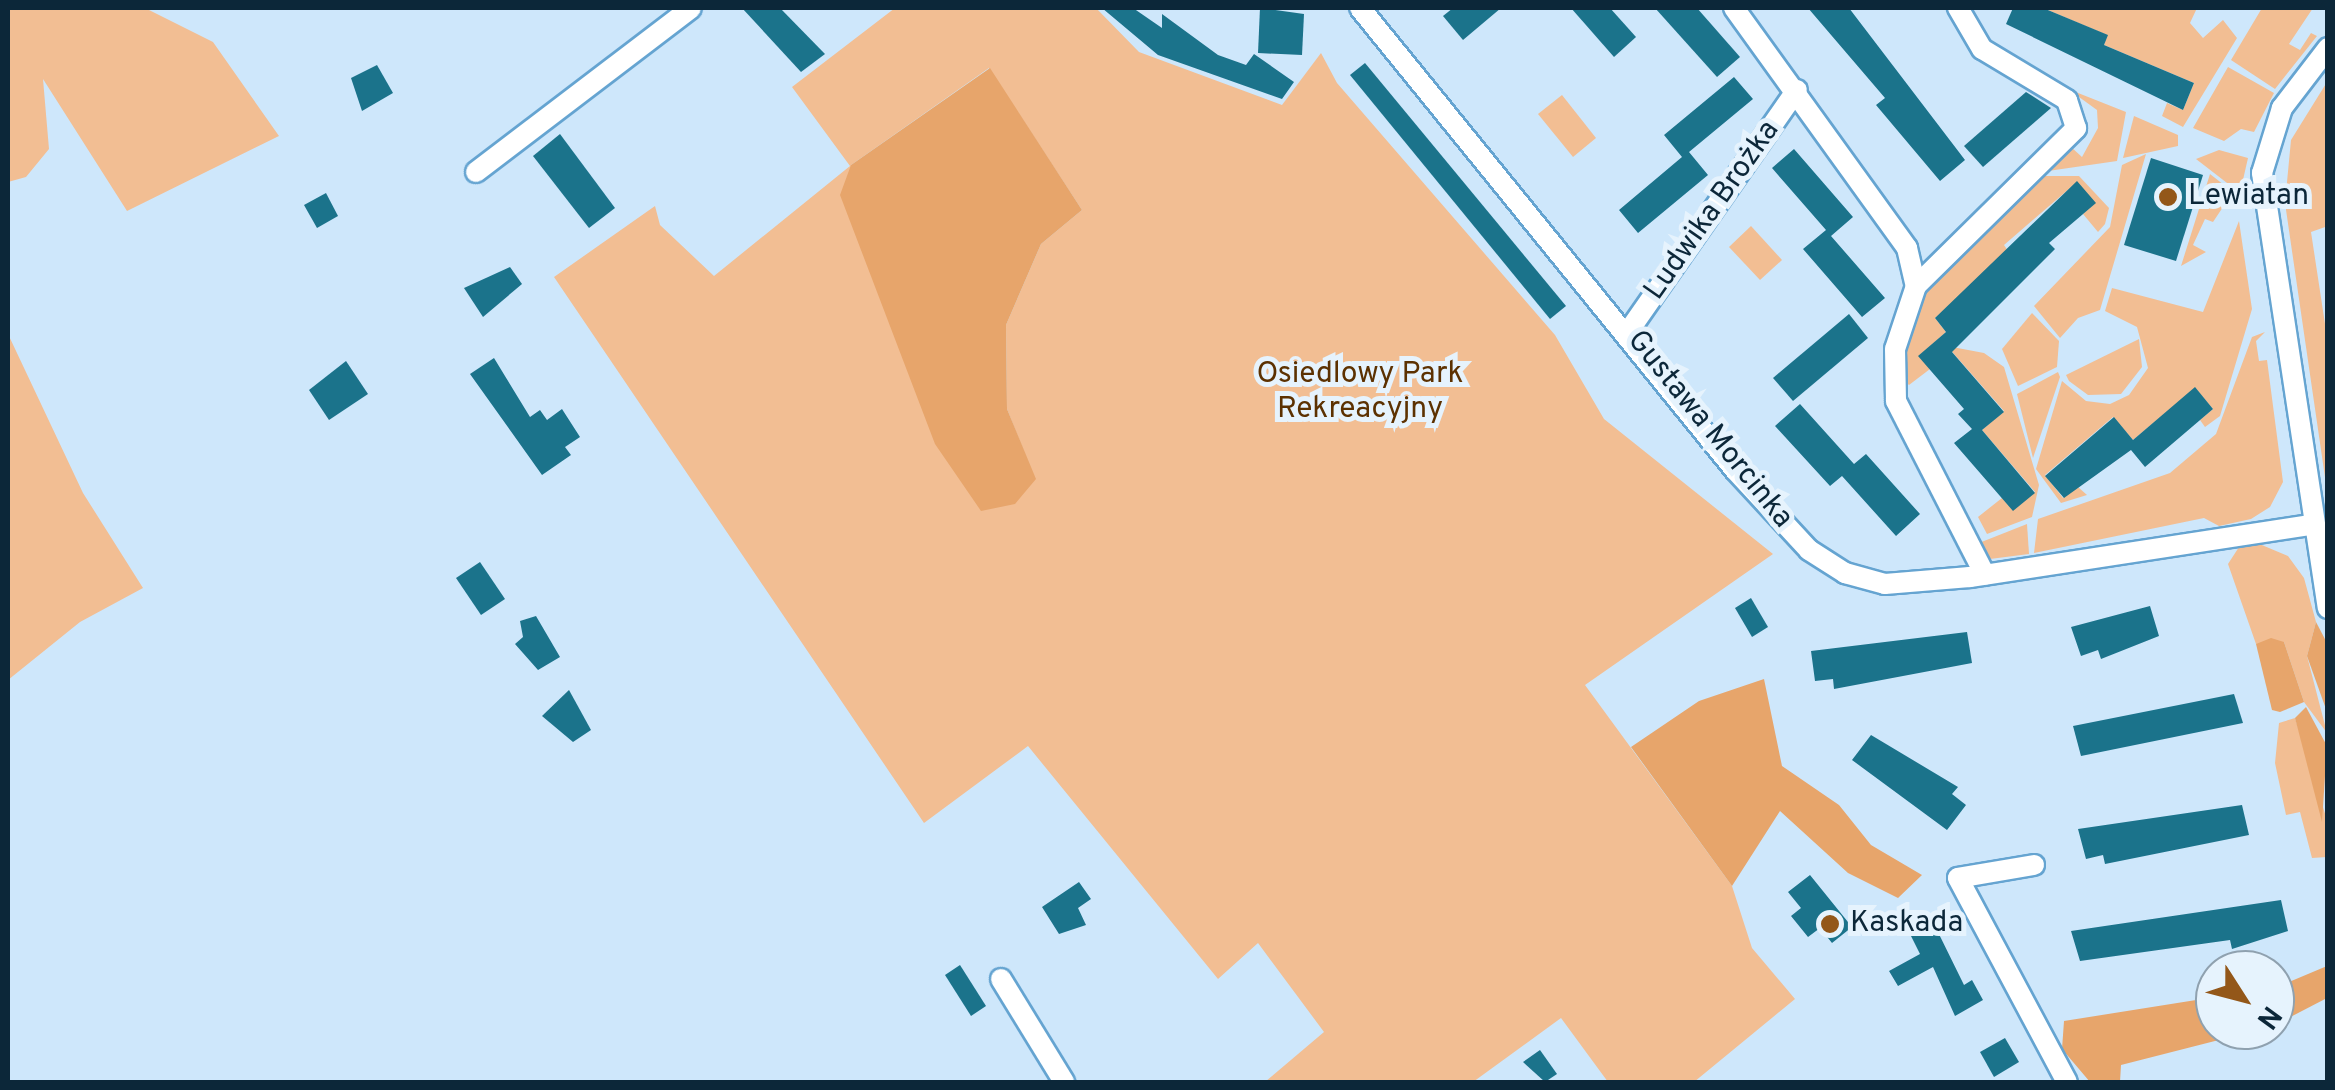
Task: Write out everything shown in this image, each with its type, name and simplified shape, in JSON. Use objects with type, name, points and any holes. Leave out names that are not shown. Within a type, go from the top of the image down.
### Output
[{"type":"street","points":[[476,172],[691,8]]},
{"type":"street","name":"Ludwika Brożka","points":[[1734,8],[1899,230],[1916,286]]},
{"type":"street","points":[[1958,8],[1982,50],[2059,92],[2076,112],[2068,143],[1916,286],[1895,348],[1896,400],[1985,575]]},
{"type":"street","name":"Gustawa Morcinka","points":[[1371,12],[1734,470],[1809,550],[1845,573],[1885,584],[1985,575],[2309,525]]},
{"type":"street","points":[[2328,48],[2282,108],[2262,173],[2309,525],[2328,608]]},
{"type":"street","name":"Ludwika Brożka","points":[[1628,332],[1797,90]]},
{"type":"street","points":[[2034,864],[1958,878],[2066,1082]]},
{"type":"street","points":[[1001,978],[1064,1082]]},
{"type":"green space","points":[[8,8],[145,8],[213,42],[279,136],[127,211],[43,79],[49,149],[26,177],[8,182]]},
{"type":"green space","name":"Osiedlowy Park Rekreacyjny","points":[[895,8],[1096,8],[1139,52],[1282,105],[1321,53],[1337,83],[1555,335],[1604,419],[1773,554],[1585,685],[1732,886],[1752,948],[1795,999],[1694,1082],[1608,1082],[1561,1018],[1473,1082],[1265,1082],[1324,1032],[1258,943],[1218,979],[1028,746],[924,823],[554,277],[655,206],[660,225],[714,276],[850,166],[792,87]],"holes":[[[989,68],[1082,210],[1041,244],[1006,325],[1007,409],[1035,479],[851,165]]]},
{"type":"green space","points":[[2043,8],[2197,8],[2190,23],[2203,38],[2223,20],[2237,38],[2183,127],[2162,116],[2167,103],[2183,110],[2194,83],[2104,45],[2107,35]]},
{"type":"green space","points":[[2262,8],[2313,8],[2289,44],[2300,50],[2311,33],[2317,36],[2275,89],[2231,60]]},
{"type":"green space","points":[[2228,67],[2274,93],[2254,132],[2241,129],[2224,141],[2193,128]]},
{"type":"green space","points":[[2327,82],[2328,226],[2311,232],[2327,337],[2327,491],[2285,203],[2291,140]]},
{"type":"green space","points":[[2068,89],[2126,112],[2117,161],[2048,171],[2071,147],[2082,157],[2098,128],[2097,110]]},
{"type":"green space","points":[[1562,95],[1596,138],[1573,157],[1538,114]]},
{"type":"green space","points":[[2134,116],[2178,135],[2178,146],[2123,158]]},
{"type":"green space","points":[[2219,150],[2248,158],[2240,193],[2196,159]]},
{"type":"green space","points":[[2146,154],[2100,310],[2078,318],[2060,338],[2034,306],[2110,227],[2122,165]]},
{"type":"green space","points":[[2210,174],[2233,192],[2213,222],[2205,219],[2193,245],[2206,252],[2181,266]]},
{"type":"green space","points":[[2043,176],[2079,176],[2109,208],[2105,224],[2098,232],[2083,214],[2095,203],[2077,182],[2004,245],[2010,254],[1935,318],[1946,332],[1919,356],[1930,369],[1909,385],[1898,374],[1919,300]]},
{"type":"green space","points":[[2239,221],[2252,309],[2220,416],[2205,427],[2200,420],[2213,409],[2195,388],[2133,440],[2113,417],[2045,475],[2063,498],[2078,487],[2087,495],[2061,503],[2036,469],[2062,381],[2086,401],[2110,404],[2129,395],[2148,368],[2137,327],[2105,311],[2112,288],[2203,312]]},
{"type":"green space","points":[[1751,226],[1782,260],[1760,280],[1729,247]]},
{"type":"green space","points":[[2032,313],[2059,341],[2057,367],[2018,386],[2002,349]]},
{"type":"green space","points":[[2265,332],[2256,341],[2259,361],[2267,360],[2283,482],[2270,507],[2251,519],[2219,526],[2204,518],[2034,553],[2038,519],[2170,473],[2216,434],[2252,337]]},
{"type":"green space","points":[[8,334],[83,493],[143,588],[80,622],[8,680]]},
{"type":"green space","points":[[2139,339],[2142,367],[2121,394],[2088,395],[2069,381],[2066,375]]},
{"type":"green space","points":[[1947,346],[1984,353],[2004,367],[2039,485],[2032,517],[1987,534],[1978,517],[2002,498],[2013,510],[2035,492],[1982,430],[2004,411]]},
{"type":"green space","points":[[2058,372],[2060,377],[2033,458],[2017,394]]},
{"type":"green space","points":[[2027,524],[2029,554],[1990,559],[1979,543]]},
{"type":"green space","points":[[2257,543],[2288,556],[2304,578],[2316,622],[2307,656],[2327,733],[2304,702],[2284,642],[2256,644],[2228,564],[2239,547]]},
{"type":"green space","points":[[2295,718],[2327,820],[2327,857],[2312,858],[2300,812],[2286,815],[2275,763],[2279,723]]},
{"type":"shaded area","points":[[990,68],[1082,210],[1041,244],[1006,325],[1007,409],[1036,479],[1015,504],[981,511],[935,444],[840,195],[851,165]]},
{"type":"shaded area","points":[[2316,622],[2327,643],[2327,712],[2307,656]]},
{"type":"shaded area","points":[[2271,638],[2284,642],[2304,702],[2280,712],[2272,710],[2256,644]]},
{"type":"shaded area","points":[[1764,679],[1782,766],[1839,805],[1871,845],[1922,875],[1898,898],[1848,873],[1780,811],[1732,886],[1631,747],[1699,701]]},
{"type":"shaded area","points":[[2306,707],[2327,746],[2322,822],[2295,718]]},
{"type":"shaded area","points":[[2327,966],[2327,998],[2295,1015],[2295,980]]},
{"type":"shaded area","points":[[2195,1000],[2195,1046],[2121,1065],[2120,1082],[2090,1082],[2062,1049],[2064,1021]]},
{"type":"building","points":[[742,8],[780,8],[825,54],[801,72]]},
{"type":"building","points":[[1102,8],[1133,8],[1162,28],[1162,14],[1218,55],[1246,65],[1254,54],[1294,82],[1282,99],[1158,55]]},
{"type":"building","points":[[1260,8],[1304,14],[1302,55],[1258,53]]},
{"type":"building","points":[[1453,8],[1501,8],[1463,40],[1443,16]]},
{"type":"building","points":[[1571,8],[1610,8],[1636,37],[1614,57]]},
{"type":"building","points":[[1655,8],[1697,8],[1740,57],[1717,77]]},
{"type":"building","points":[[1808,8],[1849,8],[1965,160],[1940,181],[1876,105],[1885,98]]},
{"type":"building","points":[[2013,8],[2043,8],[2108,35],[2104,45],[2194,83],[2183,110],[2006,24]]},
{"type":"building","points":[[1365,63],[1566,306],[1550,319],[1350,75]]},
{"type":"building","points":[[377,65],[393,93],[362,111],[351,78]]},
{"type":"building","points":[[1734,77],[1753,99],[1689,152],[1708,175],[1638,233],[1619,210],[1682,157],[1664,135]]},
{"type":"building","points":[[2026,92],[2051,108],[1983,167],[1964,146]]},
{"type":"building","points":[[560,134],[615,208],[589,228],[533,156]]},
{"type":"building","points":[[1794,149],[1853,217],[1831,236],[1885,298],[1862,317],[1803,249],[1826,230],[1772,168]]},
{"type":"building","name":"Lewiatan","points":[[2151,158],[2203,175],[2176,261],[2124,245]]},
{"type":"building","points":[[2077,181],[2096,203],[2049,243],[2055,249],[1952,352],[2004,412],[1982,430],[2035,493],[2013,511],[1954,443],[1972,429],[1958,414],[1964,409],[1918,356],[1946,332],[1935,318]]},
{"type":"building","points":[[326,193],[338,216],[317,228],[304,205]]},
{"type":"building","points":[[510,267],[522,284],[483,317],[464,288]]},
{"type":"building","points":[[1849,314],[1868,338],[1793,401],[1773,378]]},
{"type":"building","points":[[494,358],[530,417],[540,410],[547,420],[562,409],[580,437],[565,447],[571,455],[542,475],[470,374]]},
{"type":"building","points":[[346,361],[368,394],[329,420],[309,390]]},
{"type":"building","points":[[2195,387],[2213,409],[2145,467],[2131,450],[2064,498],[2045,476],[2114,417],[2133,440]]},
{"type":"building","points":[[1800,404],[1854,464],[1866,454],[1920,514],[1896,536],[1842,476],[1830,486],[1775,426]]},
{"type":"building","points":[[480,562],[505,599],[481,615],[456,578]]},
{"type":"building","points":[[1751,598],[1768,627],[1752,637],[1735,608]]},
{"type":"building","points":[[2150,606],[2159,636],[2101,659],[2098,650],[2081,656],[2071,627]]},
{"type":"building","points":[[536,616],[560,657],[538,670],[515,644],[523,637],[520,621]]},
{"type":"building","points":[[1967,632],[1972,663],[1834,689],[1833,679],[1815,681],[1811,651]]},
{"type":"building","points":[[569,690],[591,730],[573,742],[542,716]]},
{"type":"building","points":[[2234,694],[2243,723],[2081,756],[2073,726]]},
{"type":"building","points":[[1871,735],[1958,787],[1952,794],[1966,805],[1947,830],[1852,760]]},
{"type":"building","points":[[2242,805],[2249,835],[2105,864],[2103,855],[2086,859],[2078,829]]},
{"type":"building","points":[[1810,875],[1852,927],[1832,943],[1820,928],[1808,937],[1791,916],[1801,908],[1788,892]]},
{"type":"building","points":[[1079,882],[1091,899],[1078,908],[1086,925],[1059,934],[1042,907]]},
{"type":"building","points":[[2281,900],[2288,931],[2232,949],[2230,940],[2080,961],[2071,931]]},
{"type":"building","points":[[1934,924],[1964,985],[1972,980],[1983,1000],[1955,1016],[1933,967],[1898,986],[1889,971],[1920,954],[1911,936]]},
{"type":"building","points":[[960,965],[986,1006],[971,1016],[945,975]]},
{"type":"building","points":[[2005,1038],[2019,1062],[1994,1077],[1980,1052]]},
{"type":"building","points":[[1540,1050],[1557,1074],[1545,1082],[1523,1062]]},
{"type":"place","name":"Lewiatan","points":[[2168,197]]},
{"type":"place","name":"Kaskada","points":[[1830,924]]}]
